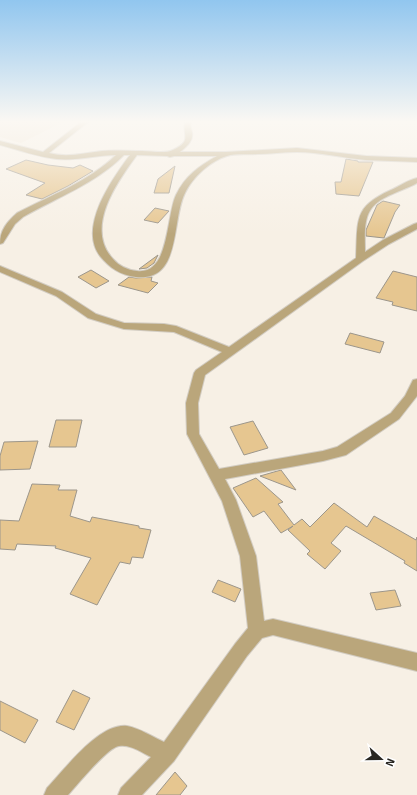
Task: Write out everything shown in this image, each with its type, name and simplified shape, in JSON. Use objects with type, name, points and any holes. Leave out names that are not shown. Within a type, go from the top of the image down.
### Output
[{"type":"street","points":[[0,241],[12,222],[20,215],[86,182],[117,159]]},
{"type":"street","points":[[130,159],[109,191],[100,217],[97,233],[100,249],[106,259],[119,270],[140,275],[150,273],[158,269],[165,257],[179,198],[188,179],[196,172],[218,159]]},
{"type":"street","points":[[394,159],[417,160]]},
{"type":"street","points":[[360,259],[364,216],[367,208],[374,201],[405,188],[417,180]]},
{"type":"street","points":[[257,631],[248,556],[229,500],[193,434],[192,403],[200,373],[360,259],[386,242],[417,226]]},
{"type":"street","points":[[0,269],[59,294],[92,316],[124,326],[164,327],[176,329],[230,351]]},
{"type":"street","points":[[215,475],[323,456],[341,451],[395,416],[410,398],[417,383]]},
{"type":"street","points":[[128,795],[167,754],[241,650],[257,631],[273,627],[417,662]]},
{"type":"street","points":[[54,795],[100,746],[115,736],[128,736],[167,754]]},
{"type":"building","points":[[346,159],[358,162],[373,162],[359,196],[336,194],[335,182],[341,182]]},
{"type":"building","points":[[26,160],[48,165],[73,168],[80,165],[93,171],[42,199],[26,195],[45,183],[6,169]]},
{"type":"building","points":[[175,166],[169,193],[154,193],[158,179]]},
{"type":"building","points":[[383,201],[400,205],[395,212],[384,238],[366,236],[366,230],[377,205]]},
{"type":"building","points":[[155,208],[169,211],[158,223],[144,220]]},
{"type":"building","points":[[158,255],[154,263],[147,268],[139,269]]},
{"type":"building","points":[[91,270],[109,281],[96,288],[78,277]]},
{"type":"building","points":[[393,271],[417,277],[417,311],[392,305],[393,302],[376,298]]},
{"type":"building","points":[[129,277],[152,277],[151,281],[158,283],[148,293],[118,285]]},
{"type":"building","points":[[350,333],[384,342],[380,353],[345,344]]},
{"type":"building","points":[[56,420],[82,420],[76,447],[49,447]]},
{"type":"building","points":[[253,421],[268,448],[244,455],[230,427]]},
{"type":"building","points":[[38,441],[30,469],[0,470],[0,456],[4,442]]},
{"type":"building","points":[[281,470],[296,490],[260,476]]},
{"type":"building","points":[[256,478],[283,502],[278,504],[294,525],[302,519],[310,527],[334,503],[367,527],[374,516],[416,540],[417,537],[417,571],[404,563],[405,561],[346,526],[331,543],[341,551],[325,569],[307,554],[310,551],[288,530],[293,526],[281,533],[264,511],[253,517],[233,488]]},
{"type":"building","points":[[32,484],[60,485],[58,490],[77,490],[70,516],[90,522],[92,517],[139,526],[139,528],[151,530],[143,558],[132,557],[130,564],[120,562],[97,605],[70,594],[91,558],[55,548],[56,546],[17,544],[15,550],[0,549],[0,520],[19,521]]},
{"type":"building","points":[[218,580],[241,589],[235,602],[212,592]]},
{"type":"building","points":[[395,590],[401,606],[376,610],[370,593]]},
{"type":"building","points":[[73,690],[90,698],[74,730],[56,722]]},
{"type":"building","points":[[0,701],[38,720],[25,743],[0,730]]},
{"type":"building","points":[[175,772],[187,786],[180,795],[156,795]]}]
